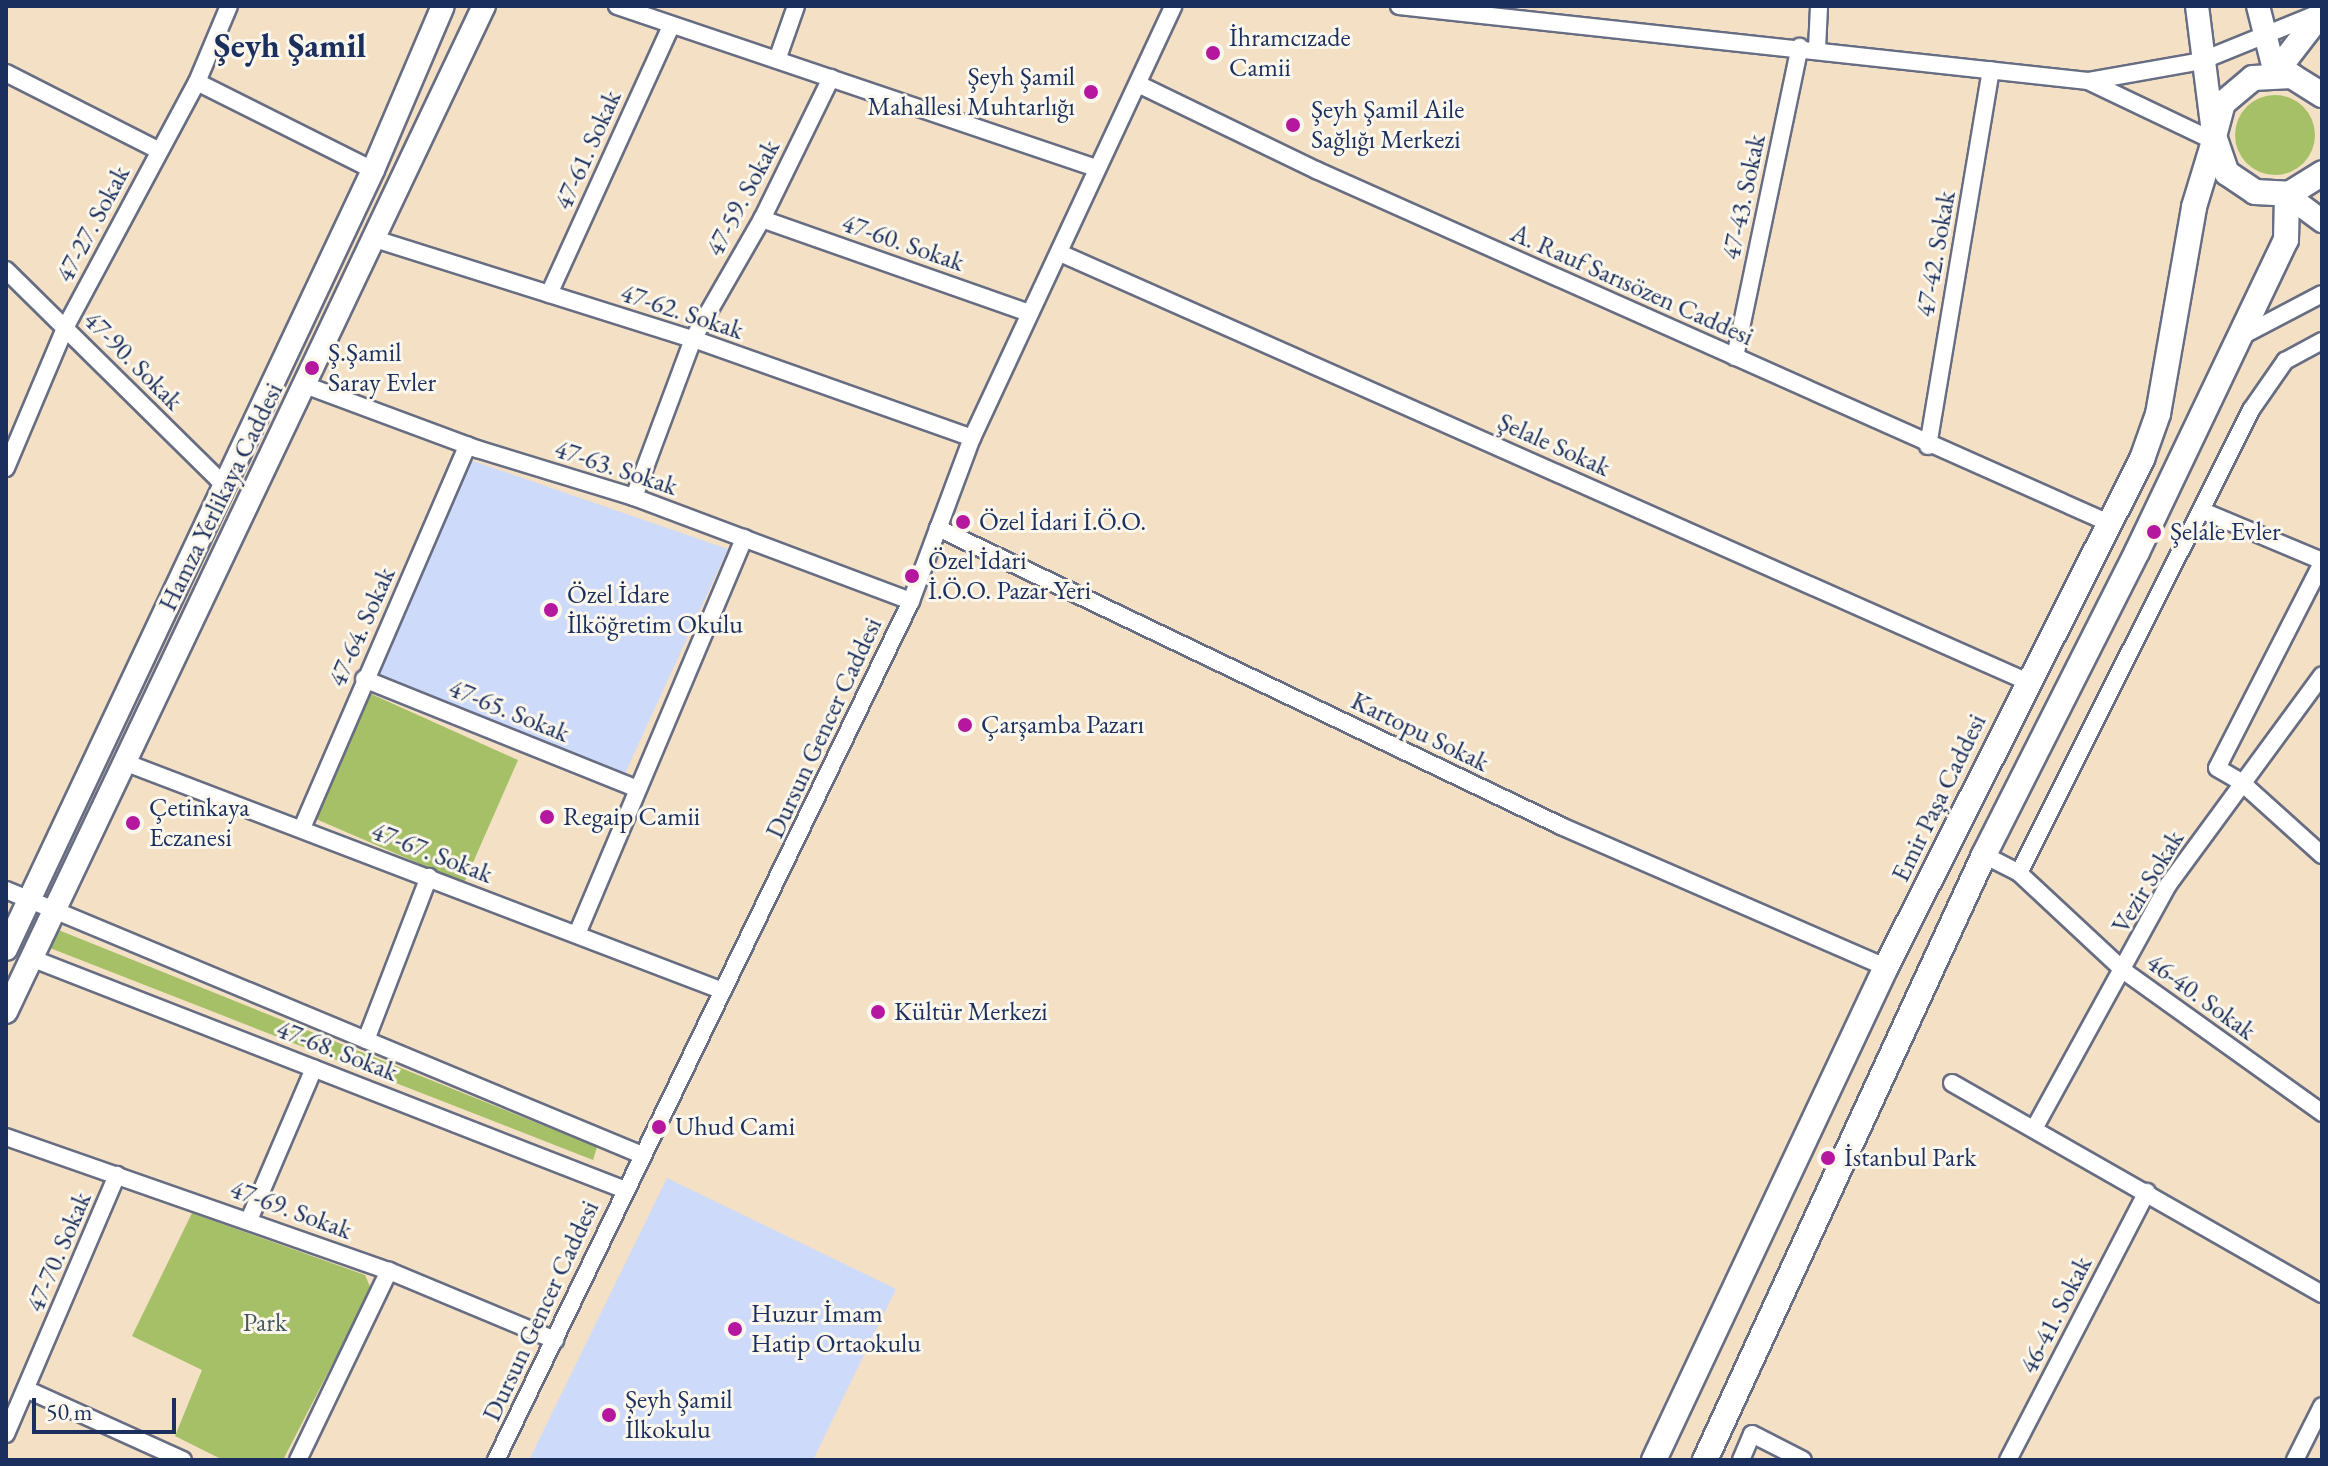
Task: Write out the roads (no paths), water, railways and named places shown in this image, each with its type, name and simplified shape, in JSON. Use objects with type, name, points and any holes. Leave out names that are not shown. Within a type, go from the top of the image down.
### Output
[{"type":"main road","points":[[2322,12],[2275,73],[2298,78],[2322,95]]},
{"type":"main road","name":"Emir Paşa Caddesi","points":[[1654,1460],[1886,967],[2142,459],[2158,414],[2194,207],[2214,141],[2218,114],[2230,94],[2248,80],[2275,73]]},
{"type":"main road","points":[[2214,141],[2224,168],[2240,185],[2266,195],[2287,195],[2322,173]]},
{"type":"main road","points":[[1705,1460],[1984,855],[2137,552],[2234,341],[2286,240],[2287,195]]},
{"type":"street","name":"47-27. Sokak","points":[[6,468],[65,328],[197,82],[229,6]]},
{"type":"street","name":"Hamza Yerlikaya Caddesi","points":[[6,949],[373,170],[443,6]]},
{"type":"street","name":"Hamza Yerlikaya Caddesi","points":[[6,1012],[484,6]]},
{"type":"street","points":[[617,6],[1096,168]]},
{"type":"street","points":[[777,60],[796,6]]},
{"type":"street","name":"Dursun Gencer Caddesi","points":[[496,1460],[911,601],[972,438],[1173,6]]},
{"type":"street","points":[[1399,6],[1808,48],[2088,81],[2201,61],[2322,12]]},
{"type":"street","name":"47-43. Sokak","points":[[1735,357],[1819,6]]},
{"type":"street","points":[[2197,6],[2201,61],[2214,141]]},
{"type":"street","points":[[2258,6],[2275,73]]},
{"type":"street","name":"47-61. Sokak","points":[[549,294],[671,26]]},
{"type":"street","name":"47-42. Sokak","points":[[1928,446],[1991,70]]},
{"type":"street","points":[[6,73],[158,150]]},
{"type":"street","name":"47-59. Sokak","points":[[634,497],[693,339],[762,219],[831,78]]},
{"type":"street","points":[[2088,81],[2214,141]]},
{"type":"street","points":[[197,82],[373,170]]},
{"type":"street","name":"A. Rauf Sarısözen Caddesi","points":[[1138,84],[1316,170],[1928,446],[2109,523]]},
{"type":"street","points":[[2287,195],[2322,221]]},
{"type":"street","name":"47-60. Sokak","points":[[762,219],[1029,313]]},
{"type":"street","name":"47-62. Sokak","points":[[375,239],[693,339],[972,438]]},
{"type":"street","name":"Şelale Sokak","points":[[1060,253],[2028,682]]},
{"type":"street","name":"47-90. Sokak","points":[[6,270],[225,486]]},
{"type":"street","points":[[2234,341],[2322,294]]},
{"type":"street","points":[[2019,873],[2272,376],[2285,361],[2322,341]]},
{"type":"street","name":"47-63. Sokak","points":[[305,385],[468,445],[634,497],[911,601]]},
{"type":"street","name":"47-64. Sokak","points":[[302,828],[468,445]]},
{"type":"street","points":[[2203,511],[2322,562],[2221,754],[2217,768],[2241,782],[2322,855]]},
{"type":"street","name":"Kartopu Sokak","points":[[938,528],[1561,826],[1886,967]]},
{"type":"street","points":[[577,934],[635,788],[744,538]]},
{"type":"street","name":"Vezir Sokak","points":[[2035,1127],[2124,971],[2168,885],[2322,675]]},
{"type":"street","name":"47-65. Sokak","points":[[364,679],[635,788]]},
{"type":"street","name":"47-67. Sokak","points":[[124,762],[723,991]]},
{"type":"street","name":"46-40. Sokak","points":[[1984,855],[2019,873],[2124,971],[2322,1113]]},
{"type":"street","points":[[366,1040],[429,877]]},
{"type":"street","name":"47-68. Sokak","points":[[6,890],[642,1155]]},
{"type":"street","name":"47-68. Sokak","points":[[31,958],[625,1190]]},
{"type":"street","points":[[249,1220],[314,1068]]},
{"type":"street","points":[[1952,1083],[2035,1127],[2322,1294]]},
{"type":"street","name":"47-69. Sokak","points":[[6,1137],[389,1271],[555,1340]]},
{"type":"street","name":"47-70. Sokak","points":[[6,1434],[28,1390],[117,1175]]},
{"type":"street","name":"46-41. Sokak","points":[[2008,1460],[2147,1192]]},
{"type":"street","points":[[298,1460],[389,1271]]},
{"type":"street","points":[[28,1390],[158,1455],[183,1460]]},
{"type":"street","points":[[2295,1460],[2322,1406]]},
{"type":"street","points":[[1741,1460],[1752,1434],[1778,1454],[1803,1460]]},
{"type":"place","name":"İhramcızade Camii","points":[[1213,53]]},
{"type":"place","name":"Şeyh Şamil Mahallesi Muhtarlığı","points":[[1091,92]]},
{"type":"place","name":"Şeyh Şamil Aile Sağlığı Merkezi","points":[[1293,125]]},
{"type":"place","name":"Ş.Şamil Saray Evler","points":[[312,368]]},
{"type":"place","name":"Özel İdari İ.Ö.O.","points":[[963,522]]},
{"type":"place","name":"Şelale Evler","points":[[2154,532]]},
{"type":"place","name":"Özel İdari İ.Ö.O. Pazar Yeri","points":[[912,576]]},
{"type":"place","name":"Özel İdare İlköğretim Okulu","points":[[551,610]]},
{"type":"place","name":"Çarşamba Pazarı","points":[[965,725]]},
{"type":"place","name":"Regaip Camii","points":[[547,817]]},
{"type":"place","name":"Çetinkaya Eczanesi","points":[[133,823]]},
{"type":"place","name":"Kültür Merkezi","points":[[878,1012]]},
{"type":"place","name":"Uhud Cami","points":[[659,1127]]},
{"type":"place","name":"İstanbul Park","points":[[1828,1158]]},
{"type":"place","name":"Huzur İmam Hatip Ortaokulu","points":[[735,1329]]},
{"type":"place","name":"Şeyh Şamil İlkokulu","points":[[609,1415]]},
{"type":"district","name":"Şeyh Şamil","points":[[290,46]]},
{"type":"park label","name":"Park","points":[[265,1323]]}]
